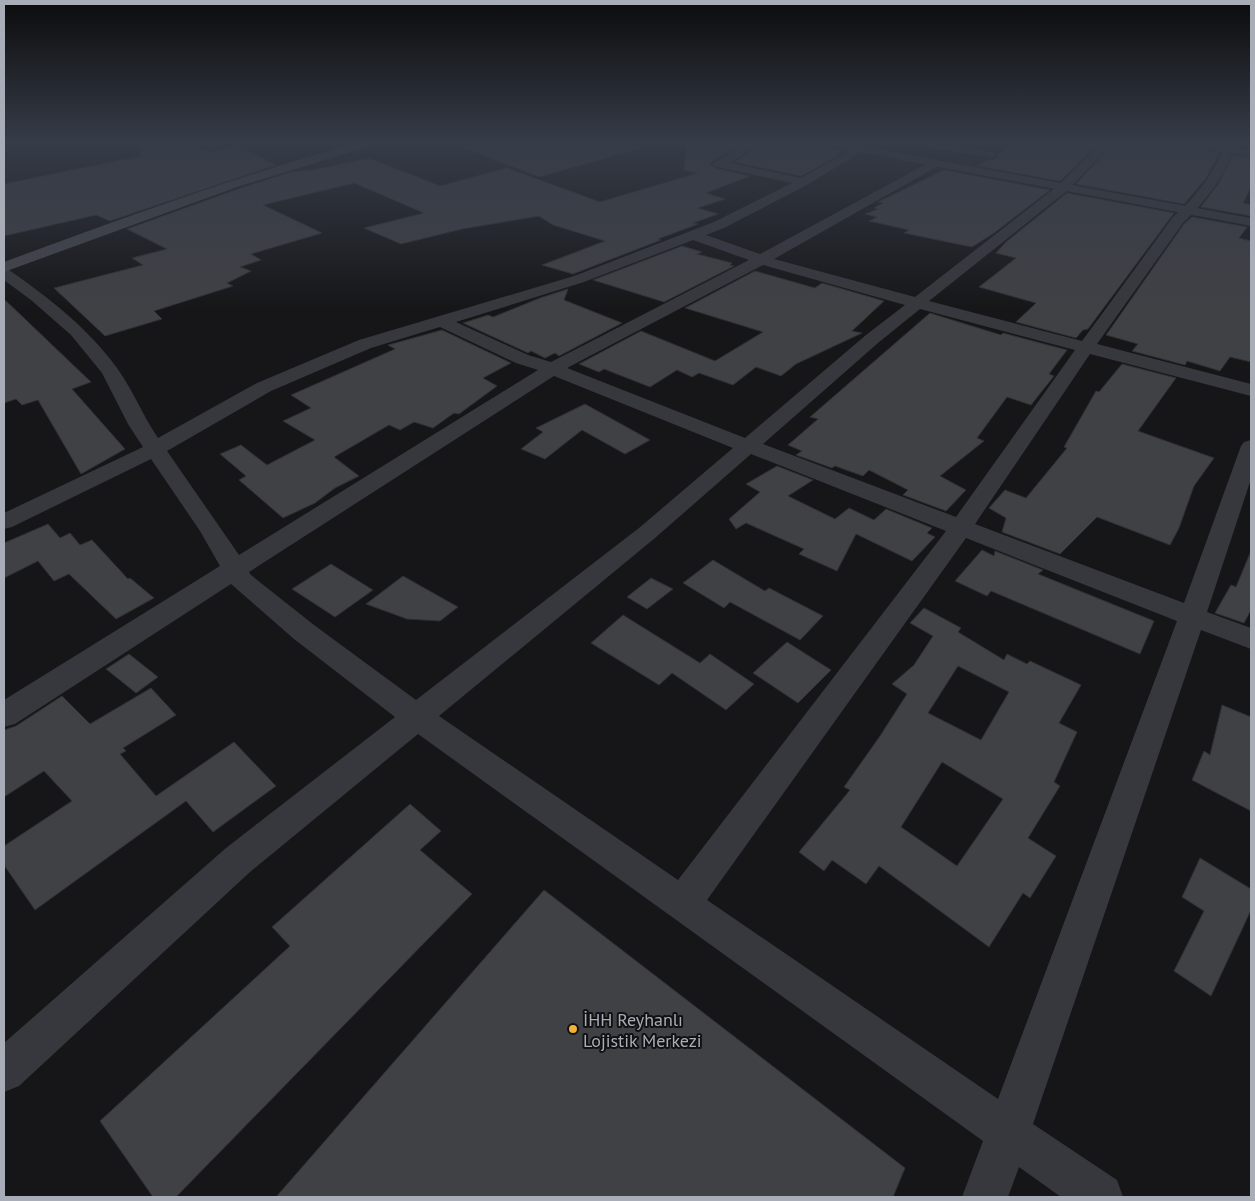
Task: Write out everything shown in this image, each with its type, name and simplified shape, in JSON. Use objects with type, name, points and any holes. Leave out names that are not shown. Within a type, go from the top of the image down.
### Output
[{"type":"main road","points":[[4,257],[169,198]]},
{"type":"main road","points":[[4,267],[190,198]]},
{"type":"street","points":[[4,522],[156,449],[264,387],[365,344],[579,279],[719,225],[772,198]]},
{"type":"street","points":[[4,715],[553,369],[762,260],[872,198]]},
{"type":"street","points":[[4,1071],[238,860],[647,533],[872,339],[1050,198]]},
{"type":"street","points":[[1136,198],[1251,217]]},
{"type":"street","points":[[682,904],[961,528],[1086,347],[1178,220],[1198,198]]},
{"type":"street","points":[[1190,208],[1251,222]]},
{"type":"street","points":[[693,235],[762,260],[917,303],[1251,390]]},
{"type":"street","points":[[4,273],[37,297],[77,331],[110,371],[138,424],[211,530],[242,581],[304,632],[417,717],[1100,1197]]},
{"type":"street","points":[[441,321],[522,359],[553,369],[1251,639]]},
{"type":"street","points":[[985,1197],[1193,617],[1251,446]]},
{"type":"building","points":[[4,198],[178,198],[110,221],[96,215],[4,236]]},
{"type":"building","points":[[213,198],[292,198],[263,205],[322,233],[251,254],[261,260],[240,267],[251,271],[227,283],[233,286],[154,311],[162,319],[105,336],[54,288],[143,265],[132,258],[167,249],[127,229]]},
{"type":"building","points":[[389,198],[589,198],[600,202],[613,198],[725,199],[698,208],[718,214],[693,223],[698,224],[573,274],[542,265],[605,241],[553,225],[539,216],[462,229],[401,244],[364,228],[424,213]]},
{"type":"building","points":[[886,198],[1040,198],[994,233],[972,247],[904,233],[909,230],[869,221],[877,217],[865,214],[878,209],[874,208],[883,203],[878,202]]},
{"type":"building","points":[[1061,198],[1094,198],[1174,213],[1088,329],[1083,330],[1076,338],[1016,322],[1036,303],[979,287],[1016,258],[996,253],[1006,242]]},
{"type":"building","points":[[1152,198],[1189,198],[1184,204]]},
{"type":"building","points":[[1208,198],[1245,198],[1243,203],[1251,205],[1251,216],[1201,207]]},
{"type":"building","points":[[1192,217],[1247,227],[1239,238],[1251,241],[1251,362],[1230,357],[1220,371],[1187,361],[1185,365],[1132,351],[1138,344],[1106,335],[1184,224]]},
{"type":"building","points":[[682,246],[702,252],[697,254],[732,263],[730,265],[734,266],[664,302],[593,280]]},
{"type":"building","points":[[755,271],[815,288],[822,283],[884,301],[852,331],[862,333],[796,364],[781,376],[756,367],[733,385],[699,373],[692,377],[677,370],[650,387],[604,369],[599,372],[579,364],[641,331],[715,361],[763,332],[685,308]]},
{"type":"building","points":[[568,289],[564,300],[622,323],[559,356],[555,353],[545,358],[531,351],[528,353],[463,323],[488,315],[493,317]]},
{"type":"building","points":[[4,299],[91,382],[72,389],[125,449],[81,474],[38,400],[22,405],[16,399],[4,403]]},
{"type":"building","points":[[930,313],[1001,335],[1003,333],[1067,350],[1049,374],[1054,376],[1031,405],[1007,397],[977,438],[984,441],[940,476],[966,490],[946,511],[903,495],[908,490],[869,470],[863,476],[835,466],[832,468],[796,455],[802,451],[788,445],[818,419],[810,417]]},
{"type":"building","points":[[442,330],[511,363],[483,378],[497,386],[459,414],[454,413],[433,428],[414,422],[400,430],[389,425],[334,457],[359,476],[335,488],[315,503],[283,518],[239,480],[246,476],[220,454],[241,445],[267,465],[315,440],[283,421],[311,408],[291,395],[395,349],[388,345]]},
{"type":"building","points":[[1122,364],[1176,378],[1138,431],[1214,458],[1194,486],[1179,528],[1170,545],[1097,517],[1060,554],[1002,532],[1006,518],[989,508],[1005,490],[1026,498],[1067,448],[1064,447],[1096,391],[1099,392]]},
{"type":"building","points":[[585,404],[650,440],[625,454],[582,430],[545,459],[521,449],[543,432],[536,428]]},
{"type":"building","points":[[777,466],[813,480],[788,496],[835,519],[849,508],[874,520],[886,509],[932,528],[927,533],[935,537],[912,561],[856,534],[837,571],[799,554],[804,549],[746,523],[736,529],[729,519],[760,492],[746,484]]},
{"type":"building","points":[[48,524],[60,538],[70,533],[80,545],[92,540],[128,579],[130,578],[154,598],[116,619],[69,574],[54,581],[38,561],[4,578],[4,543]]},
{"type":"building","points":[[982,550],[994,556],[995,551],[1043,570],[1038,574],[1154,621],[1140,654],[991,591],[987,596],[955,581]]},
{"type":"building","points":[[1251,551],[1251,610],[1244,623],[1215,613],[1231,585],[1236,587]]},
{"type":"building","points":[[713,560],[765,591],[769,588],[823,616],[800,640],[730,602],[724,608],[683,583]]},
{"type":"building","points":[[331,564],[373,590],[335,617],[292,589]]},
{"type":"building","points":[[403,576],[458,607],[440,621],[407,619],[366,604]]},
{"type":"building","points":[[651,578],[673,589],[647,609],[627,597]]},
{"type":"building","points":[[924,608],[961,628],[958,632],[1004,660],[1007,654],[1027,664],[1030,661],[1081,685],[1059,723],[1077,732],[1054,782],[1060,786],[1028,838],[1056,856],[1030,898],[1023,893],[989,947],[879,866],[866,884],[832,860],[824,871],[799,852],[850,790],[844,787],[907,694],[892,684],[914,665],[933,636],[910,623]],"holes":[[[958,666],[1009,692],[981,740],[928,713]],[[942,762],[1003,799],[957,866],[901,827]]]},
{"type":"building","points":[[623,615],[700,663],[710,654],[754,684],[726,710],[672,673],[659,685],[591,643]]},
{"type":"building","points":[[787,642],[831,670],[798,703],[753,673]]},
{"type":"building","points":[[129,654],[158,677],[136,693],[106,669]]},
{"type":"building","points":[[151,688],[176,715],[123,748],[126,751],[120,754],[156,796],[234,742],[276,786],[213,832],[186,801],[35,910],[4,865],[4,846],[72,801],[44,771],[4,797],[4,730],[16,726],[62,696],[90,724]]},
{"type":"building","points":[[1222,705],[1251,717],[1251,811],[1192,780],[1204,751],[1210,755]]},
{"type":"building","points":[[410,804],[441,831],[420,850],[472,894],[176,1197],[153,1197],[100,1121],[290,946],[272,927]]},
{"type":"building","points":[[1200,858],[1251,889],[1251,910],[1211,996],[1174,971],[1204,911],[1182,897]]},
{"type":"building","name":"İHH Reyhanlı Lojistik Merkezi","points":[[544,890],[905,1168],[893,1197],[276,1197]]},
{"type":"place","name":"İHH Reyhanlı Lojistik Merkezi","points":[[573,1029]]}]
